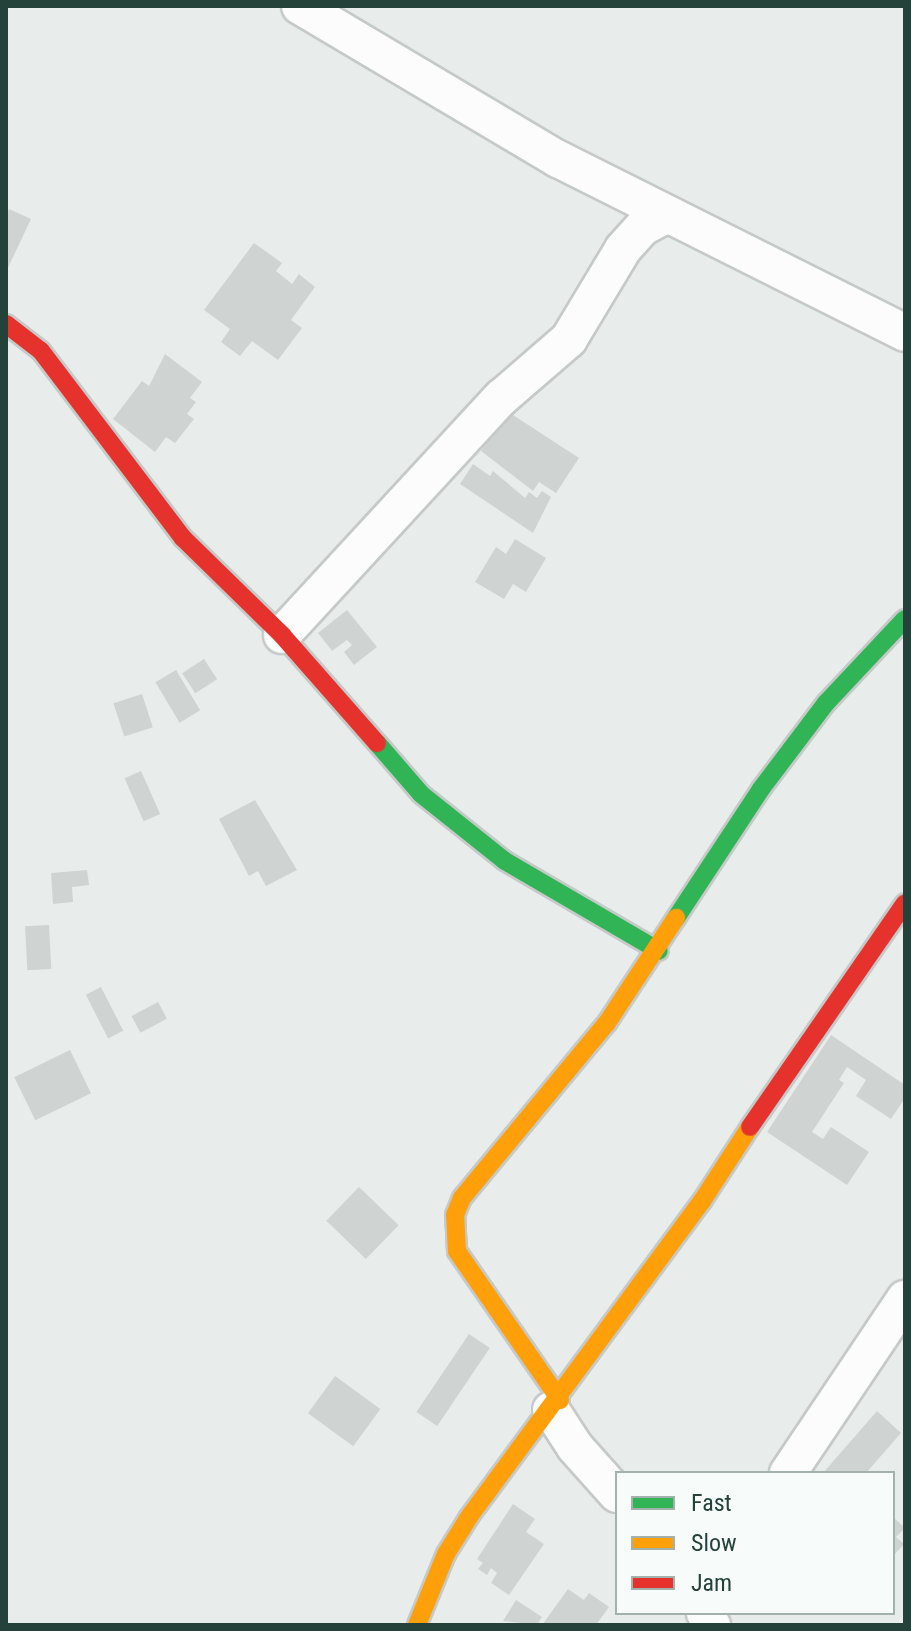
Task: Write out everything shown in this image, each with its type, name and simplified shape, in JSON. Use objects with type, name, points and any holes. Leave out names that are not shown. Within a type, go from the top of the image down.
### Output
[{"type":"street","points":[[300,6],[558,159],[905,333]]},
{"type":"street","points":[[282,635],[501,398],[569,339],[623,249],[643,227],[667,214]]},
{"type":"street","points":[[6,324],[41,351],[211,570],[282,635],[421,794],[505,861],[659,951]]},
{"type":"street","points":[[615,1492],[575,1447],[555,1405],[457,1251],[455,1215],[462,1198],[607,1023],[659,951],[761,789],[826,703],[905,619]]},
{"type":"street","points":[[417,1625],[454,1542],[555,1405],[905,903]]},
{"type":"street","points":[[789,1471],[905,1299]]},
{"type":"building","points":[[9,209],[31,219],[6,272],[6,216]]},
{"type":"building","points":[[254,243],[282,263],[276,271],[292,284],[299,274],[315,287],[291,320],[302,328],[278,360],[252,341],[240,356],[221,342],[230,329],[204,310]]},
{"type":"building","points":[[165,354],[202,382],[190,398],[196,402],[187,414],[194,419],[175,443],[166,437],[155,452],[113,419],[142,381],[149,386]]},
{"type":"building","points":[[507,411],[579,458],[556,493],[539,482],[533,491],[481,451]]},
{"type":"building","points":[[473,464],[490,476],[493,471],[525,498],[529,492],[537,498],[542,491],[551,497],[533,533],[460,484]]},
{"type":"building","points":[[515,539],[546,558],[526,592],[513,584],[504,599],[475,582],[496,547],[506,554]]},
{"type":"building","points":[[347,610],[377,647],[354,665],[344,652],[352,645],[347,640],[332,651],[318,633]]},
{"type":"building","points":[[204,659],[217,679],[195,693],[182,673]]},
{"type":"building","points":[[176,670],[200,710],[180,723],[155,682]]},
{"type":"building","points":[[142,694],[153,727],[124,737],[113,703]]},
{"type":"building","points":[[141,771],[160,814],[144,821],[125,778]]},
{"type":"building","points":[[255,800],[297,870],[266,886],[258,871],[249,876],[219,819]]},
{"type":"building","points":[[87,870],[89,885],[72,887],[73,902],[53,904],[51,873]]},
{"type":"building","points":[[49,925],[51,969],[27,970],[25,926]]},
{"type":"building","points":[[101,987],[123,1031],[108,1038],[86,995]]},
{"type":"building","points":[[158,1002],[167,1019],[140,1033],[132,1016]]},
{"type":"building","points":[[831,1035],[905,1085],[905,1098],[891,1119],[856,1096],[866,1080],[847,1067],[839,1080],[844,1083],[812,1132],[823,1139],[831,1127],[869,1152],[847,1185],[767,1132]]},
{"type":"building","points":[[70,1050],[91,1093],[35,1120],[14,1077]]},
{"type":"building","points":[[359,1187],[399,1225],[366,1259],[326,1221]]},
{"type":"building","points":[[469,1334],[490,1348],[437,1426],[416,1412]]},
{"type":"building","points":[[335,1376],[380,1409],[353,1446],[308,1413]]},
{"type":"building","points":[[877,1411],[901,1433],[868,1471],[825,1471]]},
{"type":"building","points":[[513,1504],[535,1519],[526,1532],[544,1544],[509,1595],[491,1583],[497,1573],[491,1568],[487,1575],[478,1569],[483,1563],[477,1559]]},
{"type":"building","points":[[895,1519],[905,1528],[896,1537],[904,1544],[895,1554]]},
{"type":"building","points":[[568,1589],[584,1600],[589,1593],[609,1607],[596,1625],[542,1625]]},
{"type":"building","points":[[516,1600],[542,1617],[537,1625],[503,1621]]},
{"type":"traffic: fast","points":[[676,918],[761,789],[826,703],[905,619]]},
{"type":"traffic: fast","points":[[377,743],[421,794],[505,861],[659,951]]},
{"type":"traffic: slow","points":[[560,1400],[457,1251],[455,1215],[462,1198],[607,1023],[676,918]]},
{"type":"traffic: slow","points":[[417,1625],[446,1554],[469,1517],[702,1201],[750,1127]]},
{"type":"traffic: jam","points":[[6,324],[41,351],[183,538],[282,635],[377,743]]},
{"type":"traffic: jam","points":[[750,1127],[905,903]]}]
